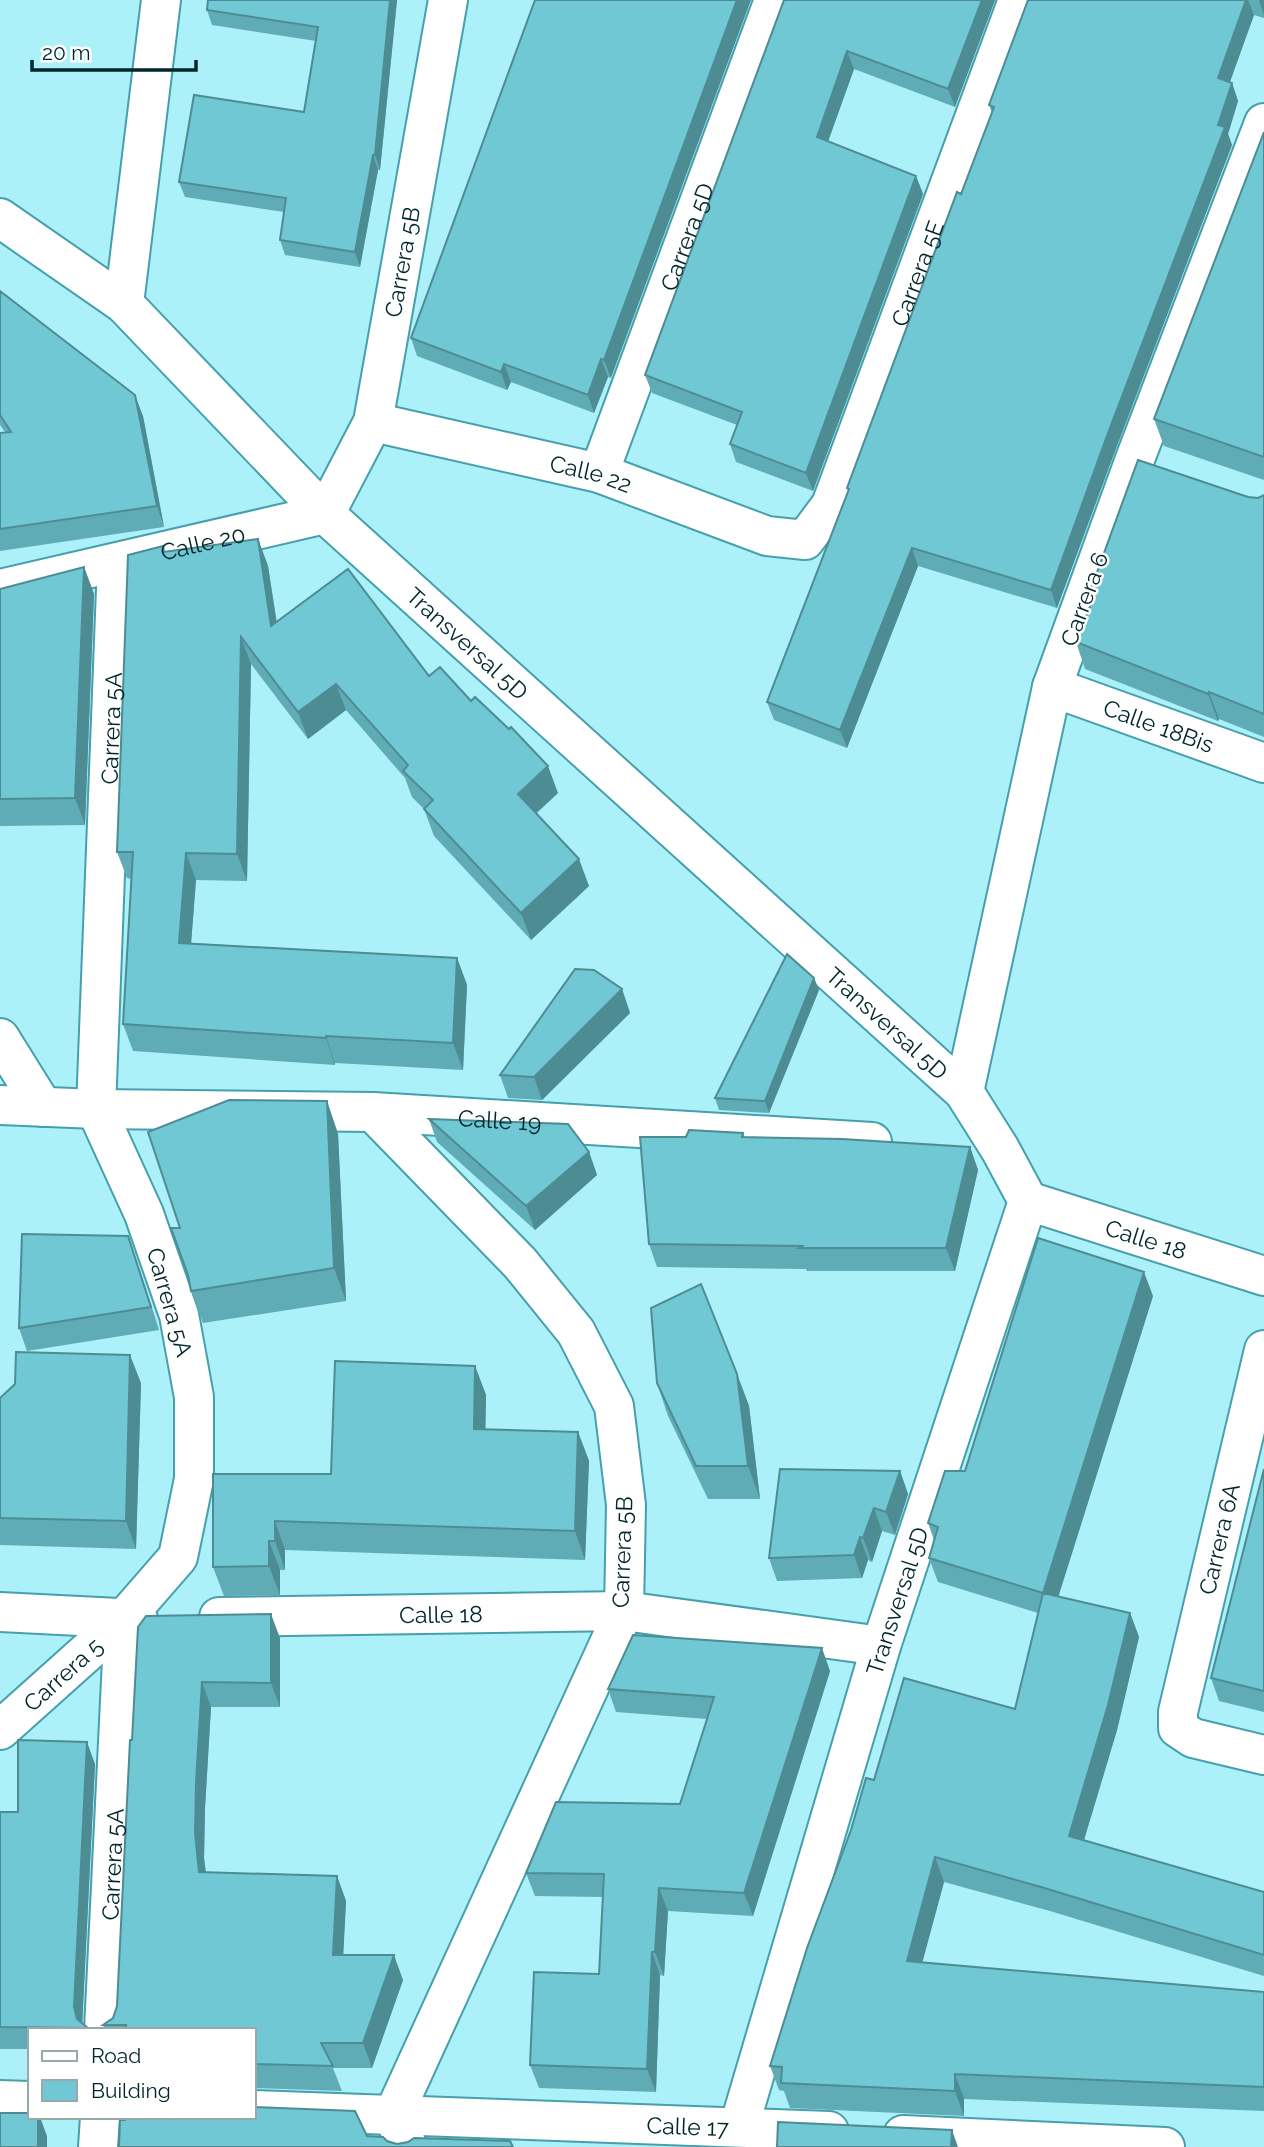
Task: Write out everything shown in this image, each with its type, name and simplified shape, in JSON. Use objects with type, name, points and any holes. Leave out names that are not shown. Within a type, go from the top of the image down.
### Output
[{"type":"street","points":[[124,304],[161,0]]},
{"type":"street","name":"Carrera 5B","points":[[325,514],[373,422],[448,0]]},
{"type":"street","name":"Carrera 5D","points":[[599,473],[774,0]]},
{"type":"street","name":"Carrera 5E","points":[[805,540],[831,505],[1018,0]]},
{"type":"street","name":"Carrera 6","points":[[964,1092],[1052,687],[1135,459],[1264,123]]},
{"type":"street","name":"Transversal 5D","points":[[0,218],[124,304],[325,514],[964,1092],[1000,1149],[1028,1201],[881,1646],[739,2127]]},
{"type":"street","name":"Calle 22","points":[[373,422],[599,473],[767,536],[805,540]]},
{"type":"street","points":[[1135,459],[1174,472]]},
{"type":"street","name":"Calle 20","points":[[0,589],[325,514]]},
{"type":"street","name":"Carrera 5A","points":[[104,2028],[124,1619],[178,1557],[194,1479],[194,1397],[179,1315],[144,1214],[96,1109],[117,563]]},
{"type":"street","name":"Calle 18Bis","points":[[1052,687],[1264,763]]},
{"type":"street","points":[[0,1038],[43,1107]]},
{"type":"street","name":"Calle 19","points":[[0,1105],[96,1109],[373,1112],[903,1143]]},
{"type":"street","name":"Carrera 5B","points":[[373,1112],[520,1263],[576,1332],[614,1406],[626,1505],[624,1611],[400,2132]]},
{"type":"street","points":[[958,1147],[1000,1149]]},
{"type":"street","name":"Calle 18","points":[[1028,1201],[1264,1276]]},
{"type":"street","name":"Carrera 6A","points":[[1264,1350],[1178,1712],[1178,1728],[1193,1738],[1264,1755]]},
{"type":"street","name":"Calle 18","points":[[0,1612],[124,1619],[624,1611],[881,1646]]},
{"type":"street","name":"Carrera 5","points":[[0,1730],[124,1619]]},
{"type":"street","points":[[0,2101],[28,2101]]},
{"type":"street","name":"Calle 17","points":[[256,2110],[400,2132],[739,2127],[1165,2147]]},
{"type":"street","points":[[98,2147],[100,2119]]},
{"type":"building","points":[[208,0],[390,0],[375,155],[355,252],[280,240],[286,198],[179,182],[194,95],[304,112],[318,27],[207,10]]},
{"type":"building","points":[[535,0],[737,0],[604,360],[601,359],[588,395],[504,364],[501,372],[411,338]]},
{"type":"building","points":[[784,0],[982,0],[948,89],[847,51],[817,137],[916,176],[806,473],[730,444],[742,412],[645,375]]},
{"type":"building","points":[[1028,0],[1246,0],[1218,78],[1232,83],[1218,125],[1225,127],[1051,590],[912,548],[840,730],[767,702],[849,489],[847,488],[957,192],[961,194],[994,107],[989,105]]},
{"type":"building","points":[[1264,132],[1264,457],[1154,419]]},
{"type":"building","points":[[0,291],[135,395],[157,506],[0,529],[0,433],[11,432],[0,415]]},
{"type":"building","points":[[1138,460],[1248,497],[1258,498],[1264,495],[1264,714],[1076,642],[1094,596],[1089,594]]},
{"type":"building","points":[[258,539],[271,626],[348,569],[429,676],[440,667],[471,701],[475,697],[509,729],[511,727],[548,766],[518,794],[579,859],[521,913],[424,809],[433,800],[403,771],[408,765],[336,684],[298,712],[241,637],[237,854],[186,853],[179,943],[457,958],[453,1043],[326,1038],[123,1024],[133,852],[117,852],[128,555],[163,546],[164,552]]},
{"type":"building","points":[[84,567],[75,798],[0,799],[0,589]]},
{"type":"building","points":[[787,954],[814,978],[765,1101],[715,1098]]},
{"type":"building","points":[[575,969],[594,970],[622,989],[534,1077],[500,1075]]},
{"type":"building","points":[[229,1100],[327,1101],[334,1268],[191,1291],[171,1228],[180,1228],[148,1132]]},
{"type":"building","points":[[429,1119],[568,1124],[589,1152],[526,1206]]},
{"type":"building","points":[[689,1130],[743,1133],[742,1137],[842,1139],[970,1147],[946,1248],[649,1244],[640,1137],[686,1137]]},
{"type":"building","points":[[22,1234],[128,1236],[151,1307],[19,1328]]},
{"type":"building","points":[[1038,1238],[1144,1272],[1043,1593],[929,1558],[938,1527],[928,1523],[945,1471],[965,1471]]},
{"type":"building","points":[[701,1284],[737,1374],[748,1466],[696,1466],[657,1383],[651,1308]]},
{"type":"building","points":[[16,1352],[130,1355],[126,1521],[0,1518],[0,1398],[15,1384]]},
{"type":"building","points":[[335,1361],[475,1366],[474,1429],[578,1432],[575,1531],[275,1521],[275,1541],[269,1541],[269,1566],[213,1567],[213,1474],[331,1474]]},
{"type":"building","points":[[780,1469],[900,1471],[886,1512],[874,1508],[854,1555],[769,1558]]},
{"type":"building","points":[[1264,1469],[1264,1691],[1211,1678]]},
{"type":"building","points":[[1043,1593],[1130,1613],[1108,1705],[1069,1836],[1264,1892],[1264,1955],[935,1857],[907,1961],[1264,1992],[1264,2087],[955,2074],[955,2091],[781,2083],[782,2067],[770,2066],[807,1948],[851,1830],[866,1778],[874,1780],[904,1678],[1015,1709]]},
{"type":"building","points":[[271,1614],[271,1683],[202,1682],[195,1833],[199,1872],[337,1876],[333,1955],[394,1955],[363,2043],[321,2043],[333,2066],[256,2064],[256,2028],[126,2028],[126,2025],[103,2025],[113,2018],[117,2006],[138,1627],[146,1616]]},
{"type":"building","points":[[633,1635],[822,1648],[744,1893],[659,1888],[655,1952],[652,1952],[647,2069],[530,2065],[534,1972],[599,1974],[604,1874],[526,1873],[556,1802],[680,1804],[714,1697],[608,1689]]},
{"type":"building","points":[[18,1740],[87,1742],[74,2007],[77,2019],[88,2028],[0,2027],[0,1812],[18,1812]]},
{"type":"building","points":[[256,2107],[355,2111],[367,2136],[383,2137],[397,2144],[414,2138],[510,2141],[513,2147],[119,2147],[120,2120],[256,2119]]},
{"type":"building","points":[[0,2113],[28,2113],[28,2119],[38,2119],[38,2147],[0,2147]]},
{"type":"building","points":[[778,2122],[952,2130],[951,2147],[777,2147]]}]
